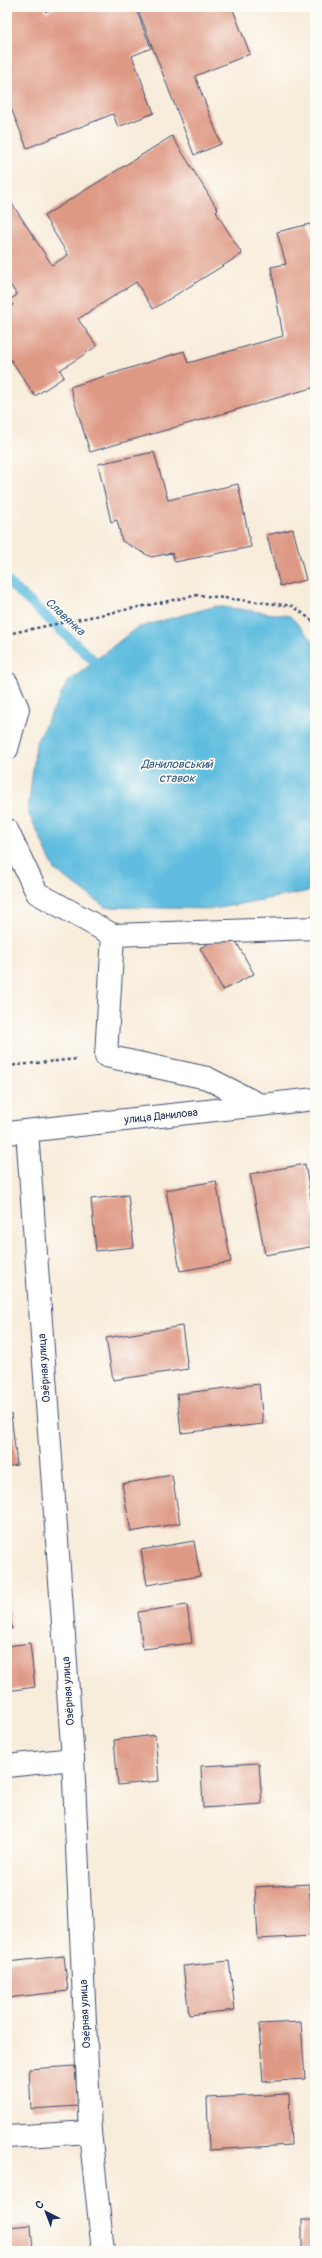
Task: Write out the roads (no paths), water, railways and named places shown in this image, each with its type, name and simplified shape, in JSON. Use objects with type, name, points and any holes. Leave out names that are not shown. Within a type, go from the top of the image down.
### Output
[{"type":"street","points":[[7,683],[18,709],[7,749]]},
{"type":"street","points":[[7,830],[36,893],[113,935],[315,928]]},
{"type":"street","points":[[113,935],[106,1056],[207,1078],[260,1105]]},
{"type":"street","name":"улица Данилова","points":[[17,1132],[315,1099]]},
{"type":"street","name":"Озёрная улица","points":[[17,1132],[73,1759],[90,2132],[103,2251]]},
{"type":"street","points":[[7,1766],[73,1759]]},
{"type":"street","points":[[7,2137],[90,2132]]},
{"type":"water","name":"Даниловський ставок","points":[[216,606],[290,616],[315,643],[315,890],[214,909],[105,907],[55,870],[28,812],[36,743],[67,683],[136,628]]},
{"type":"waterway","name":"Славянка","points":[[7,581],[104,670]]}]
